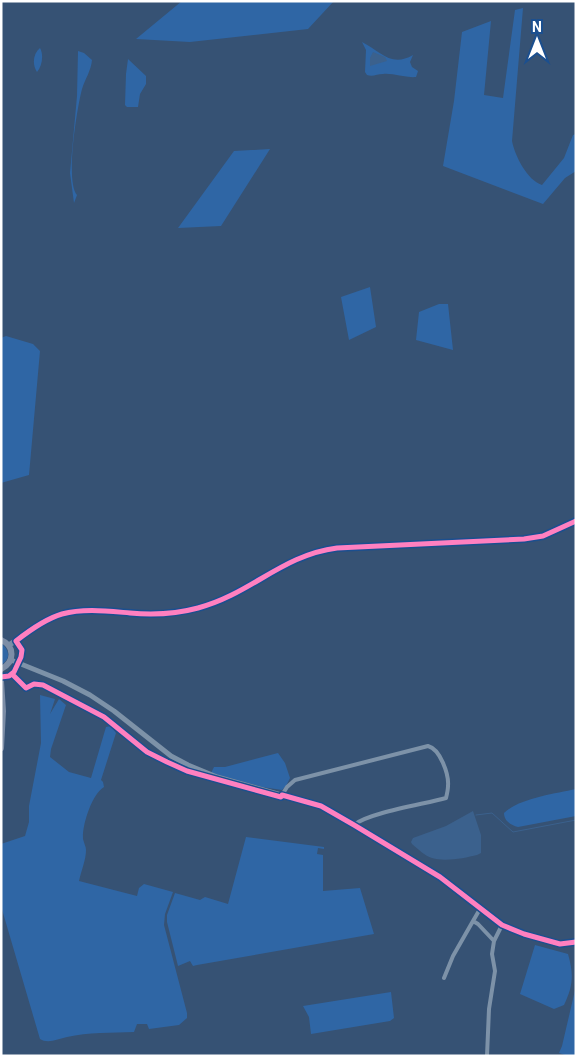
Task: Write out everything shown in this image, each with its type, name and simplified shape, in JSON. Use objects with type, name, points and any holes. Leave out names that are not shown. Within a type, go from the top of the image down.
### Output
[{"type":"main road","points":[[9,645],[52,618],[71,612],[154,614],[188,610],[211,604],[230,596],[285,564],[318,552],[347,548],[524,539],[542,536],[576,521]]},
{"type":"main road","points":[[1,640],[9,645],[12,652],[11,660],[7,666],[1,669]]},
{"type":"main road","points":[[1,681],[3,711],[1,748]]},
{"type":"street","points":[[11,660],[71,685],[94,697],[171,756],[188,765],[217,777],[322,806],[440,877],[502,926],[560,944],[576,942]]},
{"type":"street","points":[[282,795],[295,780],[428,746],[435,750],[446,774],[449,788],[446,798],[378,814],[359,821],[354,825]]},
{"type":"street","points":[[444,978],[480,909]]},
{"type":"street","points":[[473,921],[494,941]]},
{"type":"street","points":[[487,1056],[489,1009],[495,971],[492,954],[494,941],[502,926]]},
{"type":"shaded area","points":[[182,1],[334,1],[308,29],[190,42],[136,39]]},
{"type":"shaded area","points":[[523,8],[512,141],[522,167],[531,178],[542,185],[564,158],[573,135],[576,134],[576,171],[565,178],[543,204],[443,166],[454,101],[462,32],[491,21],[484,95],[503,98],[515,10]]},
{"type":"shaded area","points":[[362,42],[392,59],[405,59],[413,55],[410,62],[412,67],[418,71],[416,77],[387,74],[367,75],[365,72],[366,50]]},
{"type":"shaded area","points":[[40,48],[42,60],[37,72],[34,66],[34,59]]},
{"type":"shaded area","points":[[78,51],[84,53],[92,60],[82,89],[75,127],[72,175],[77,195],[74,203],[70,173],[77,96]]},
{"type":"shaded area","points":[[373,52],[385,57],[387,61],[370,66],[370,58]]},
{"type":"shaded area","points":[[128,59],[146,76],[146,84],[140,94],[138,107],[127,107],[125,105]]},
{"type":"shaded area","points":[[270,149],[221,226],[178,228],[234,151]]},
{"type":"shaded area","points":[[370,287],[376,327],[349,340],[341,297]]},
{"type":"shaded area","points":[[439,304],[448,304],[453,350],[416,340],[419,312]]},
{"type":"shaded area","points":[[6,336],[33,344],[40,351],[29,475],[1,483],[1,338]]},
{"type":"shaded area","points":[[1,643],[8,651],[8,657],[1,665]]},
{"type":"shaded area","points":[[40,695],[55,699],[50,714],[59,699],[66,705],[50,757],[69,772],[91,778],[106,727],[111,726],[116,733],[101,780],[104,787],[96,796],[86,818],[83,839],[86,854],[79,881],[137,896],[139,888],[144,884],[173,892],[165,914],[164,925],[187,1013],[187,1018],[179,1025],[149,1029],[147,1024],[137,1024],[134,1032],[83,1034],[50,1041],[40,1039],[1,906],[1,844],[25,836],[29,822],[29,806],[41,743]]},
{"type":"shaded area","points":[[278,753],[285,763],[290,778],[282,790],[262,787],[211,773],[214,767],[225,767]]},
{"type":"shaded area","points":[[576,789],[576,816],[518,827],[510,824],[505,818],[504,813],[528,800]]},
{"type":"shaded area","points":[[473,811],[481,835],[481,853],[449,860],[437,859],[427,856],[412,844],[413,838],[446,826]]},
{"type":"shaded area","points":[[246,837],[324,847],[324,849],[318,848],[317,854],[323,855],[323,891],[360,888],[374,934],[193,966],[190,961],[178,966],[167,922],[167,915],[175,893],[200,900],[205,897],[228,904]]},
{"type":"shaded area","points":[[535,945],[568,954],[572,974],[571,986],[564,1005],[554,1009],[520,994]]},
{"type":"shaded area","points":[[576,986],[576,1056],[568,1056],[559,1053]]},
{"type":"shaded area","points":[[391,992],[394,1018],[390,1021],[311,1034],[309,1017],[303,1006]]},
{"type":"waterway","points":[[476,815],[492,813],[513,832],[576,820]]},
{"type":"cycle path","points":[[1,677],[9,676],[14,672],[21,657],[22,650],[16,641],[32,629],[62,614],[87,611],[147,614],[181,612],[217,602],[283,566],[317,552],[337,548],[524,539],[543,536],[576,521]]},
{"type":"cycle path","points":[[12,674],[26,688],[34,684],[43,685],[104,717],[147,752],[187,771],[321,806],[440,877],[502,925],[524,934],[560,944],[576,942]]}]
